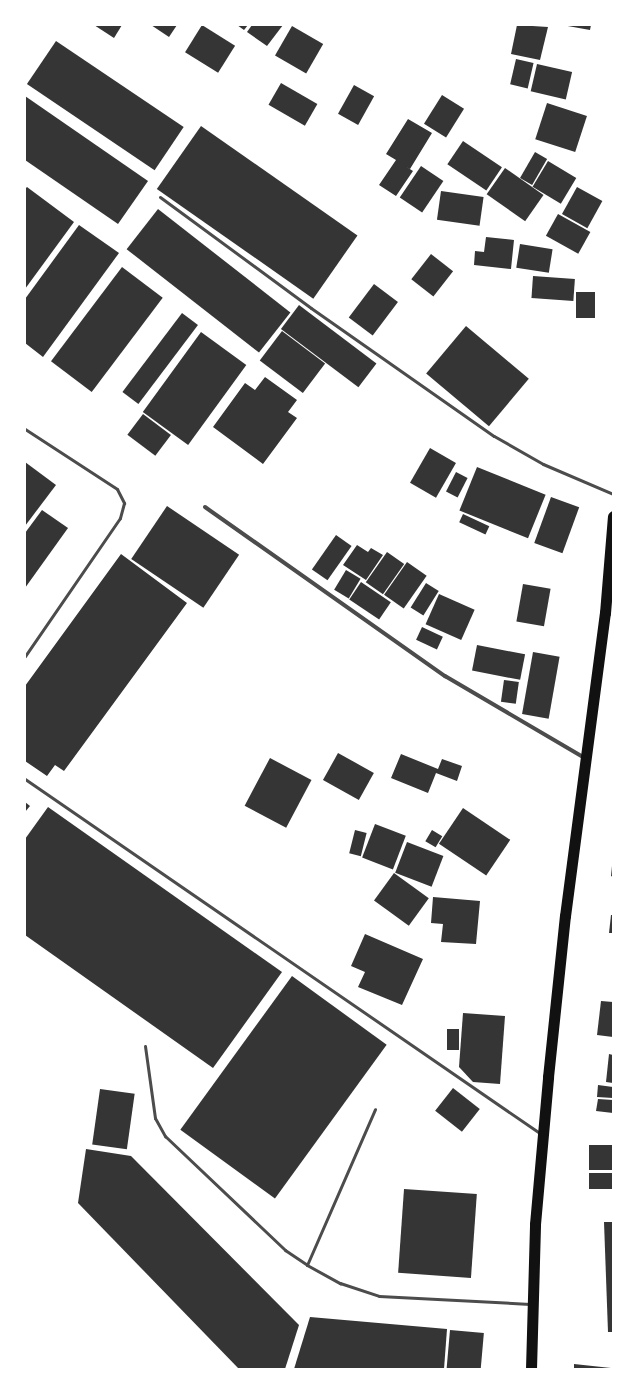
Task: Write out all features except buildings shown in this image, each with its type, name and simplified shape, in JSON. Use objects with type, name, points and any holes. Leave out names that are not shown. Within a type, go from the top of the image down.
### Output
[{"type":"highway","points":[[531,1369],[532,1304],[542,1135],[565,916],[587,760],[605,613],[613,516]]},
{"type":"street","points":[[205,507],[446,676],[587,760]]},
{"type":"lane","points":[[160,197],[311,308],[494,436],[543,464],[613,494]]},
{"type":"lane","points":[[25,429],[117,489],[124,503],[120,518],[25,656]]},
{"type":"lane","points":[[25,779],[542,1135]]},
{"type":"lane","points":[[145,1046],[155,1118],[165,1136],[285,1250],[307,1266],[340,1283],[379,1296],[532,1304]]},
{"type":"lane","points":[[307,1266],[374,1109]]}]
